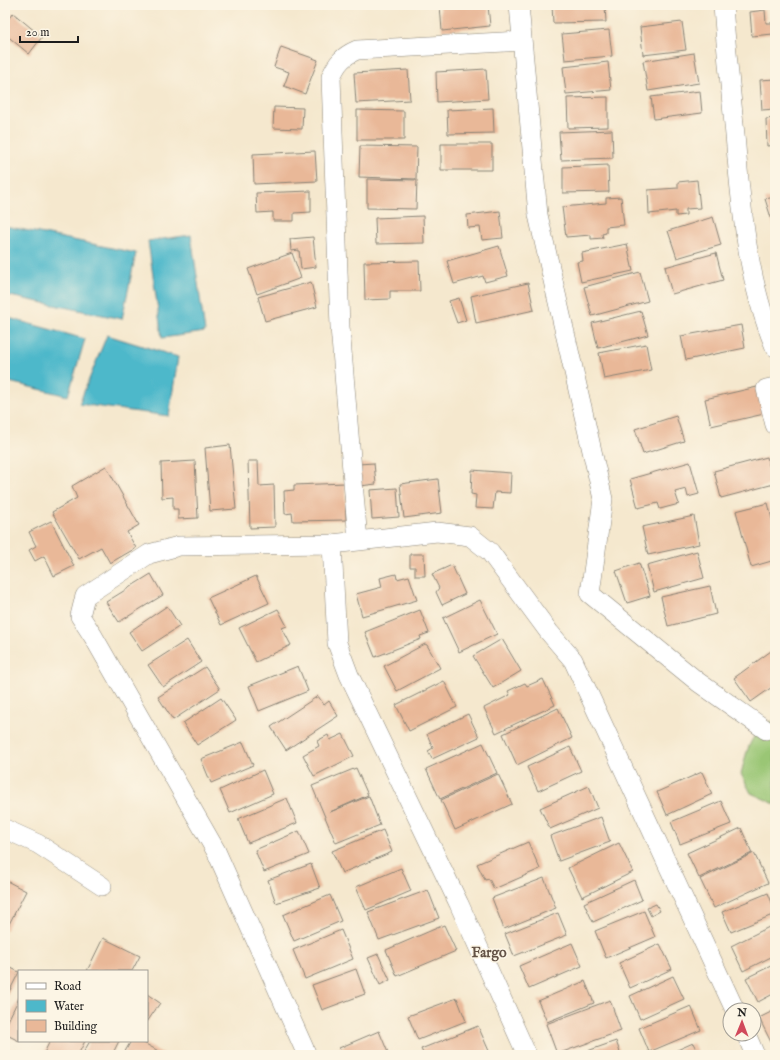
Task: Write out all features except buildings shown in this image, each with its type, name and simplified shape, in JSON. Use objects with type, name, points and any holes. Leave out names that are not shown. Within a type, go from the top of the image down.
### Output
[{"type":"street","points":[[519,5],[538,215],[603,499],[590,594],[698,682],[766,730]]},
{"type":"street","points":[[723,5],[742,214],[754,283],[764,320],[775,347]]},
{"type":"street","points":[[358,541],[340,327],[331,77],[336,65],[346,55],[357,50],[522,41]]},
{"type":"street","points":[[775,387],[766,389],[775,425]]},
{"type":"street","points":[[307,1055],[216,851],[80,616],[84,596],[149,554],[179,546],[332,544],[436,532],[470,536],[490,552],[549,632],[573,660],[731,1002]]},
{"type":"street","points":[[332,544],[337,643],[349,674],[459,904],[527,1055]]},
{"type":"street","points":[[5,829],[38,844],[102,886]]},
{"type":"street","points":[[749,1042],[755,1055]]},
{"type":"green space","points":[[775,720],[775,804],[751,793],[741,774],[751,742],[766,725]]},
{"type":"water","points":[[5,226],[136,253],[122,319],[5,295]]},
{"type":"water","points":[[191,235],[205,332],[162,338],[148,241]]},
{"type":"water","points":[[5,317],[85,339],[68,396],[5,381]]},
{"type":"water","points":[[107,335],[178,357],[169,416],[79,404]]},
{"type":"district","name":"Fargo","points":[[489,952]]}]
